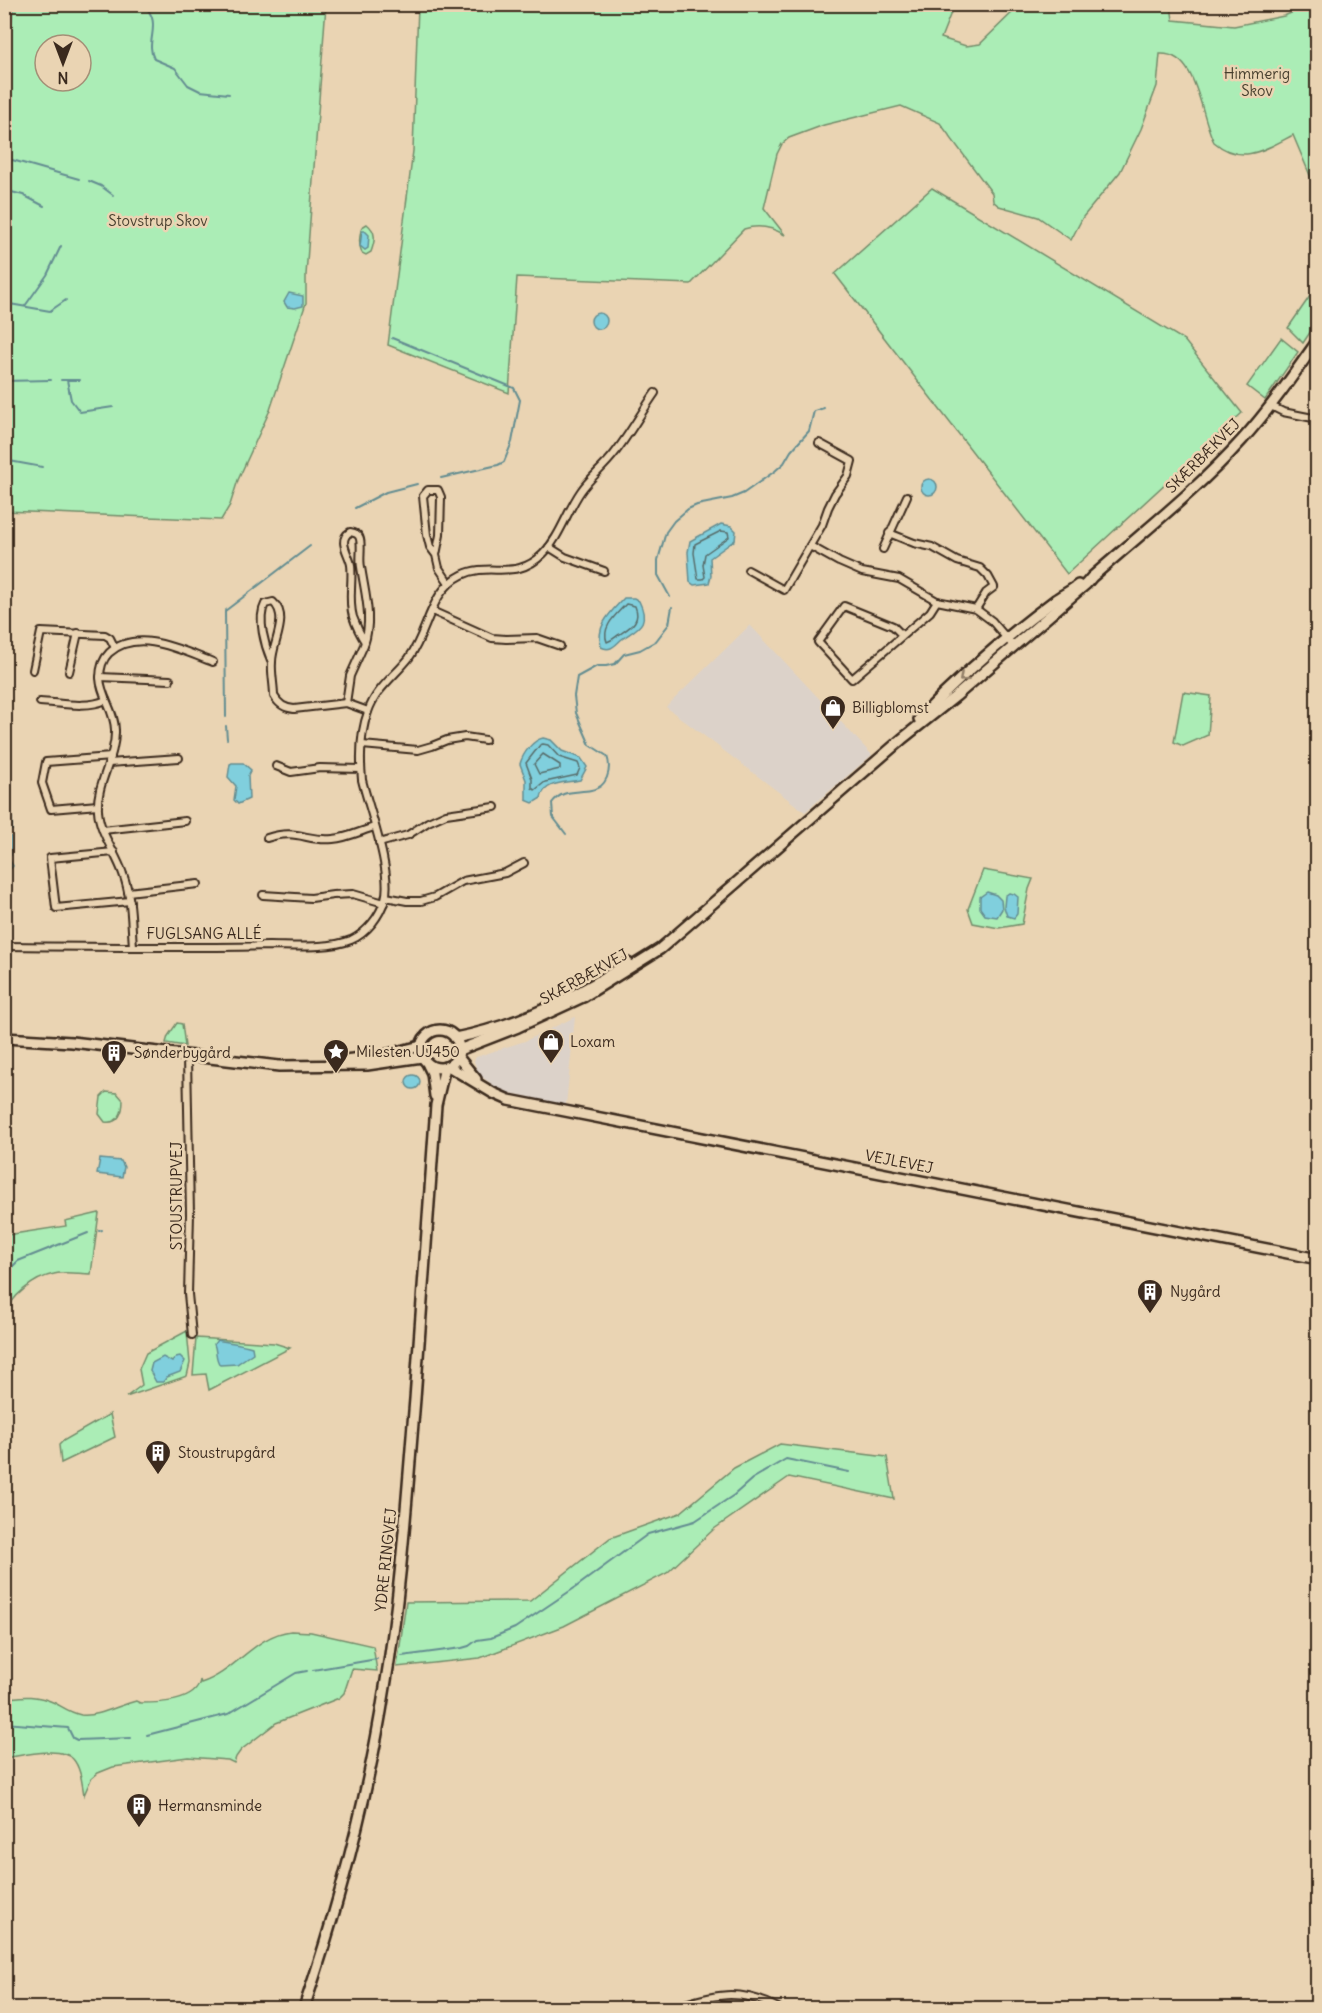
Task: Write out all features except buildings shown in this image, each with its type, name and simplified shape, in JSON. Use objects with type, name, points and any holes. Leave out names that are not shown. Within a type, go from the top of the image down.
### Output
[{"type":"street","name":"SKÆRBÆKVEJ","points":[[458,1053],[583,997],[660,949],[902,739],[1086,584],[1205,478],[1244,438],[1271,405],[1317,340]]},
{"type":"street","points":[[385,900],[388,882],[361,769],[362,745],[368,711],[376,694],[413,651],[441,592],[448,584],[474,570],[501,571],[524,567],[542,555],[580,493],[616,453],[655,393]]},
{"type":"street","points":[[1271,405],[1275,410],[1317,419]]},
{"type":"street","points":[[748,570],[784,590],[822,525],[835,494],[848,476],[852,461],[819,443]]},
{"type":"street","points":[[436,555],[440,535],[441,497],[438,490],[433,489],[428,490],[423,496],[427,535],[439,568],[448,584]]},
{"type":"street","points":[[883,549],[907,496]]},
{"type":"street","points":[[346,703],[350,676],[365,642],[368,624],[360,538],[357,534],[350,532],[345,535],[344,541],[351,562],[352,615],[365,642]]},
{"type":"street","points":[[890,533],[914,543],[932,547],[957,561],[980,568],[994,587],[986,593],[976,609]]},
{"type":"street","points":[[810,546],[862,572],[899,579],[937,601],[976,609],[992,621],[1014,646]]},
{"type":"street","points":[[549,547],[565,557],[604,571]]},
{"type":"street","name":"SKÆRBÆKVEJ","points":[[902,739],[937,701],[1007,639],[1057,598],[1092,577]]},
{"type":"street","points":[[352,590],[365,588]]},
{"type":"street","points":[[902,635],[893,626],[844,606],[818,642],[852,679],[930,612],[937,601]]},
{"type":"street","points":[[272,660],[266,648],[262,617],[265,604],[273,602],[278,606],[280,624],[272,660],[274,696],[283,706],[294,709],[346,703],[368,711]]},
{"type":"street","points":[[432,611],[492,638],[537,638],[560,646]]},
{"type":"street","points":[[33,670],[41,632],[105,635],[110,638],[115,648]]},
{"type":"street","points":[[69,672],[78,633]]},
{"type":"street","points":[[134,946],[128,892],[99,817],[101,787],[110,760],[115,732],[112,711],[106,700],[100,678],[102,666],[106,656],[115,648],[124,644],[151,642],[172,646],[213,662]]},
{"type":"street","points":[[100,678],[170,680]]},
{"type":"street","points":[[40,702],[88,705],[106,700]]},
{"type":"street","points":[[362,745],[418,750],[447,740],[465,737],[484,740]]},
{"type":"street","points":[[98,805],[51,808],[42,783],[46,762],[179,758]]},
{"type":"street","points":[[276,766],[291,772],[321,768],[361,769]]},
{"type":"street","points":[[379,843],[408,835],[446,814],[495,807]]},
{"type":"street","points":[[103,830],[186,821]]},
{"type":"street","points":[[267,838],[282,833],[292,833],[320,839],[333,839],[374,827]]},
{"type":"street","points":[[114,852],[50,858],[56,908],[130,901]]},
{"type":"street","points":[[263,895],[311,898],[333,894],[353,894],[385,900],[421,901],[435,897],[463,881],[492,877],[524,863]]},
{"type":"street","points":[[128,892],[198,884]]},
{"type":"street","name":"FUGLSANG ALLÉ","points":[[4,946],[229,947],[338,944],[363,933],[380,912],[385,900]]},
{"type":"street","name":"SKÆRBÆKVEJ","points":[[455,1038],[517,1019],[580,992],[644,953],[709,906]]},
{"type":"street","points":[[4,1038],[72,1042],[187,1057],[293,1067],[425,1061],[436,1068],[446,1067],[458,1053],[455,1038],[446,1031],[435,1030],[425,1036],[421,1046],[425,1061]]},
{"type":"street","points":[[273,1064],[380,1056],[421,1046]]},
{"type":"street","name":"VEJLEVEJ","points":[[458,1053],[479,1084]]},
{"type":"street","name":"STOUSTRUPVEJ","points":[[187,1057],[190,1214],[188,1294],[192,1335]]},
{"type":"street","name":"YDRE RINGVEJ","points":[[425,1061],[432,1073],[436,1104]]},
{"type":"street","name":"VEJLEVEJ","points":[[446,1067],[509,1100],[1317,1259]]},
{"type":"street","name":"YDRE RINGVEJ","points":[[304,2008],[338,1901],[363,1806],[392,1646],[406,1509],[436,1104],[446,1067]]},
{"type":"street","points":[[672,2008],[732,1995],[756,1997],[778,2008]]},
{"type":"shaded area","points":[[750,625],[872,755],[805,812],[666,707]]},
{"type":"shaded area","points":[[575,1017],[566,1105],[501,1091],[482,1077],[477,1070],[474,1061],[476,1057],[525,1041]]},
{"type":"green space","name":"Stovstrup Skov","points":[[4,5],[326,5],[306,275],[306,303],[270,410],[238,480],[230,505],[221,520],[5,511]]},
{"type":"green space","name":"Himmerig Skov","points":[[418,5],[954,5],[941,38],[966,46],[980,44],[1020,5],[1171,5],[1173,20],[1234,26],[1284,16],[1310,5],[1317,5],[1317,192],[1293,135],[1264,150],[1244,154],[1224,149],[1214,142],[1190,74],[1173,56],[1160,54],[1157,86],[1141,129],[1120,172],[1083,217],[1071,240],[1038,217],[999,206],[993,201],[992,193],[940,123],[901,106],[824,125],[789,138],[782,144],[777,154],[764,208],[785,235],[765,227],[744,229],[691,284],[517,277],[509,393],[388,345],[413,151]]},
{"type":"green space","points":[[932,188],[1184,340],[1242,413],[1067,574],[835,274]]},
{"type":"green space","points":[[367,224],[374,237],[371,252],[366,255],[362,253],[359,240],[362,227]]},
{"type":"green space","points":[[1317,286],[1317,322],[1303,343],[1288,328]]},
{"type":"green space","points":[[1281,338],[1298,352],[1265,400],[1247,386]]},
{"type":"green space","points":[[1183,692],[1211,696],[1208,735],[1183,746],[1174,742]]},
{"type":"green space","points":[[983,870],[1033,879],[1022,924],[999,928],[973,923],[968,909]]},
{"type":"green space","points":[[177,1023],[182,1024],[185,1046],[166,1043]]},
{"type":"green space","points":[[106,1092],[117,1093],[123,1100],[119,1116],[110,1122],[105,1122],[99,1114],[101,1097]]},
{"type":"green space","points":[[99,1213],[91,1274],[58,1273],[39,1279],[12,1301],[5,1315],[4,1244],[7,1235],[66,1226],[65,1221]]},
{"type":"green space","points":[[187,1331],[190,1363],[187,1376],[126,1397],[142,1385],[139,1369],[146,1353]]},
{"type":"green space","points":[[196,1338],[274,1343],[290,1348],[209,1390],[206,1374],[193,1375]]},
{"type":"green space","points":[[110,1414],[115,1437],[61,1463],[59,1445],[63,1441]]},
{"type":"green space","points":[[780,1444],[887,1457],[894,1499],[789,1477],[714,1529],[667,1573],[564,1626],[480,1658],[397,1667],[406,1602],[530,1601],[610,1538],[680,1513],[734,1468]]},
{"type":"green space","points":[[291,1631],[311,1632],[373,1646],[377,1671],[352,1669],[344,1693],[339,1698],[276,1723],[241,1750],[234,1763],[228,1760],[188,1757],[113,1767],[98,1773],[91,1779],[84,1795],[78,1767],[68,1755],[51,1752],[5,1758],[4,1699],[36,1697],[49,1700],[81,1715],[102,1713],[136,1701],[147,1703],[175,1700],[192,1693],[200,1680],[201,1683],[213,1678],[267,1639]]},
{"type":"water","points":[[362,231],[369,235],[368,248],[365,250],[360,246]]},
{"type":"water","points":[[289,293],[303,296],[303,306],[287,307],[284,302]]},
{"type":"water","points":[[599,313],[607,321],[599,329],[591,321]]},
{"type":"water","points":[[929,479],[937,487],[929,495],[921,487]]},
{"type":"water","points":[[721,524],[731,526],[736,531],[735,540],[710,558],[709,583],[694,585],[690,582],[688,552],[690,541]]},
{"type":"water","points":[[624,598],[634,598],[639,601],[644,616],[643,621],[613,647],[608,649],[601,647],[602,626],[609,614]]},
{"type":"water","points":[[543,738],[551,740],[562,751],[581,758],[587,767],[580,780],[551,786],[543,792],[541,798],[533,803],[526,800],[526,780],[520,764],[529,748]]},
{"type":"water","points":[[232,763],[243,763],[251,770],[248,776],[249,799],[238,804],[234,800],[236,786],[228,777]]},
{"type":"water","points":[[4,818],[12,818],[12,830],[7,831],[6,834],[11,837],[11,855],[8,857],[13,866],[8,872],[5,870]]},
{"type":"water","points":[[987,892],[996,895],[1001,900],[1002,909],[997,917],[985,915],[980,908],[980,897]]},
{"type":"water","points":[[1009,893],[1018,897],[1017,914],[1014,918],[1007,916],[1004,907],[1005,896]]},
{"type":"water","points":[[413,1075],[418,1077],[420,1082],[418,1087],[413,1089],[408,1087],[406,1082],[408,1077]]},
{"type":"water","points":[[100,1159],[121,1161],[124,1167],[122,1177],[97,1174]]},
{"type":"water","points":[[217,1340],[252,1347],[253,1353],[237,1364],[220,1365],[214,1344]]},
{"type":"water","points":[[180,1356],[185,1361],[180,1372],[167,1377],[163,1382],[156,1382],[150,1371],[152,1363],[163,1357],[172,1362]]},
{"type":"waterway","points":[[4,161],[9,40],[13,4]]},
{"type":"waterway","points":[[143,4],[152,18],[151,45],[154,59],[175,68],[188,85],[200,91],[229,94]]},
{"type":"waterway","points":[[5,158],[79,179]]},
{"type":"waterway","points":[[89,181],[113,195]]},
{"type":"waterway","points":[[4,190],[23,195],[44,206]]},
{"type":"waterway","points":[[25,306],[47,275],[61,246]]},
{"type":"waterway","points":[[4,303],[50,311],[66,300]]},
{"type":"waterway","points":[[392,338],[514,388],[520,400],[512,442],[504,462],[441,478]]},
{"type":"waterway","points":[[4,381],[51,380]]},
{"type":"waterway","points":[[61,380],[80,380]]},
{"type":"waterway","points":[[67,380],[71,400],[80,412],[113,407]]},
{"type":"waterway","points":[[670,597],[658,575],[658,560],[666,532],[674,521],[688,509],[697,505],[732,498],[744,493],[775,471],[809,431],[814,411],[824,408]]},
{"type":"waterway","points":[[4,460],[42,467]]},
{"type":"waterway","points":[[355,508],[386,492],[417,484]]},
{"type":"waterway","points":[[226,717],[225,611],[310,546]]},
{"type":"waterway","points":[[566,834],[553,817],[552,803],[560,795],[596,789],[601,786],[607,777],[609,767],[607,756],[590,745],[576,713],[574,696],[577,677],[597,666],[615,664],[624,654],[640,650],[656,641],[669,624],[672,607]]},
{"type":"waterway","points":[[226,726],[227,739]]},
{"type":"waterway","points":[[4,1275],[18,1261],[88,1233]]},
{"type":"waterway","points":[[402,1656],[462,1648],[477,1640],[491,1638],[515,1628],[648,1534],[695,1521],[734,1495],[752,1479],[786,1459],[849,1472]]},
{"type":"waterway","points":[[313,1670],[377,1659]]},
{"type":"waterway","points":[[147,1735],[228,1714],[296,1673],[307,1671]]},
{"type":"waterway","points":[[4,1723],[68,1728],[73,1738],[77,1740],[131,1738]]},
{"type":"place","name":"Billigblomst","points":[[833,731]]},
{"type":"place","name":"Loxam","points":[[551,1065]]},
{"type":"place","name":"Milesten UJ450","points":[[336,1075]]},
{"type":"place","name":"Sønderbygård","points":[[114,1076]]},
{"type":"place","name":"Nygård","points":[[1150,1315]]},
{"type":"place","name":"Stoustrupgård","points":[[158,1476]]},
{"type":"place","name":"Hermansminde","points":[[139,1829]]}]
